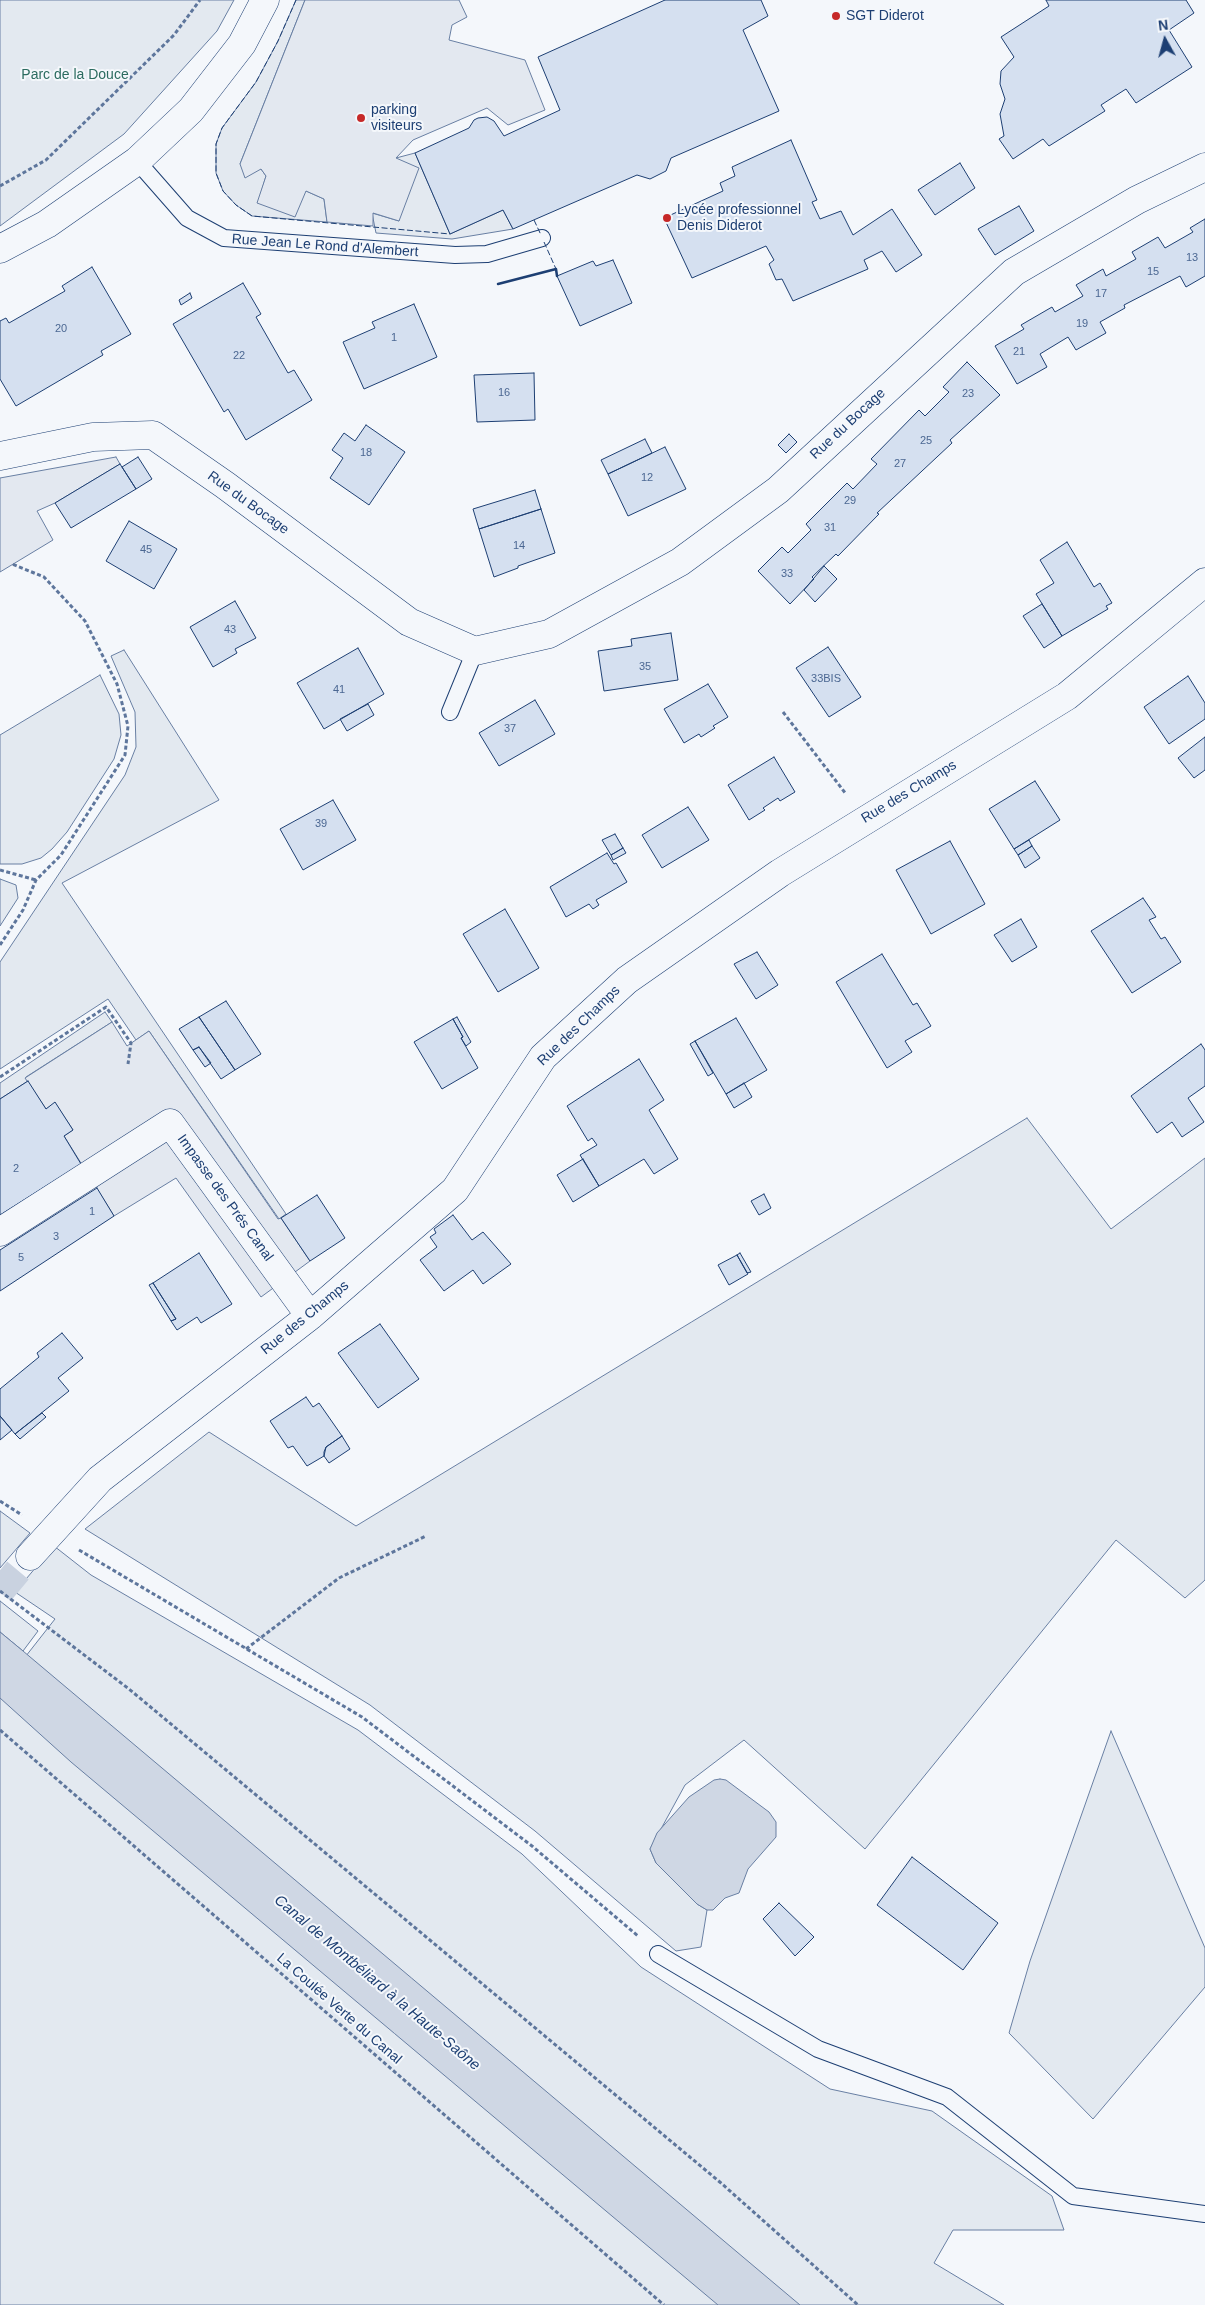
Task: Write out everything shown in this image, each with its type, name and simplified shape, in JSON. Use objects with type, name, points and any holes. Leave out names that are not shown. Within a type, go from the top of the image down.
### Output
[{"type":"street","points":[[0,249],[47,224],[137,161],[197,102],[242,44],[264,0]]},
{"type":"street","name":"Rue du Bocage","points":[[0,456],[93,437],[154,435],[225,485],[409,622],[475,651],[549,634],[680,562],[778,490],[1014,272],[1137,200],[1205,167]]},
{"type":"street","name":"Rue des Champs","points":[[30,1556],[100,1479],[310,1316],[455,1190],[543,1057],[627,980],[780,873],[1066,696],[1205,582]]},
{"type":"street","name":"Impasse des Prés Canal","points":[[0,1232],[170,1123],[310,1316]]},
{"type":"lane","name":"Rue Jean Le Rond d'Alembert","points":[[137,161],[187,218],[224,238],[455,256],[487,254],[542,238]]},
{"type":"lane","points":[[450,712],[475,651]]},
{"type":"lane","points":[[658,1954],[818,2049],[946,2097],[1073,2196],[1205,2214]]},
{"type":"path","points":[[0,186],[46,160],[174,35],[200,0]]},
{"type":"path","points":[[0,945],[23,910],[36,880],[61,855],[125,754],[128,726],[117,684],[85,621],[44,577],[12,564]]},
{"type":"path","points":[[783,712],[837,781]]},
{"type":"path","points":[[0,870],[36,880]]},
{"type":"path","points":[[0,1077],[106,1007],[131,1043],[128,1064]]},
{"type":"path","points":[[50,1534],[362,1717],[532,1846],[658,1954]]},
{"type":"path","points":[[246,1650],[339,1578],[426,1536]]},
{"type":"path","points":[[0,1591],[129,1689],[721,2183],[858,2305]]},
{"type":"path","name":"La Coulée Verte du Canal","points":[[0,1730],[664,2305]]},
{"type":"green space","name":"Parc de la Douce","points":[[0,0],[234,0],[217,31],[124,134],[0,226]]},
{"type":"green space","points":[[296,0],[305,0],[240,164],[261,169],[266,176],[258,203],[306,191],[324,199],[327,222],[252,216],[236,205],[223,191],[216,173],[216,144],[222,128],[256,82],[278,41]]},
{"type":"green space","points":[[415,153],[450,234],[503,210],[513,229],[452,239],[376,233],[372,213],[399,221],[396,158]]},
{"type":"green space","points":[[124,650],[219,800],[62,883],[286,1214],[279,1219],[149,1031],[136,1040],[108,999],[0,1069],[0,962],[125,775],[136,747],[135,712],[111,656]]},
{"type":"green space","points":[[100,675],[119,714],[121,735],[114,759],[67,832],[52,849],[41,858],[22,864],[0,864],[0,735]]},
{"type":"green space","points":[[0,879],[16,885],[18,898],[0,926]]},
{"type":"green space","points":[[105,1012],[112,1022],[26,1077],[28,1081],[0,1099],[0,1083]]},
{"type":"green space","points":[[1027,1118],[1111,1229],[1205,1158],[1205,1580],[1185,1598],[1116,1540],[865,1849],[744,1740],[685,1785],[650,1849],[656,1863],[697,1904],[707,1910],[701,1947],[676,1951],[535,1831],[370,1705],[85,1529],[209,1432],[356,1526]]},
{"type":"green space","points":[[0,1511],[30,1533],[0,1568]]},
{"type":"green space","points":[[54,1546],[91,1575],[358,1730],[522,1854],[641,1967],[830,2089],[932,2111],[1052,2196],[1064,2230],[953,2230],[934,2263],[1004,2305],[0,2305],[0,1689],[55,1619],[15,1592]]},
{"type":"green space","points":[[0,1601],[38,1631],[23,1651],[0,1632]]},
{"type":"green space","points":[[1111,1731],[1205,1948],[1205,1987],[1093,2119],[1009,2033],[1030,1961]]},
{"type":"shaded area","name":"parking visiteurs","points":[[305,0],[459,0],[467,17],[452,25],[449,40],[525,60],[545,110],[508,125],[487,108],[413,140],[396,158],[419,168],[399,221],[373,213],[373,226],[327,222],[324,199],[306,191],[295,217],[257,203],[266,176],[261,169],[245,178],[240,164]]},
{"type":"shaded area","points":[[116,457],[120,464],[55,503],[37,511],[53,540],[0,572],[0,478]]},
{"type":"shaded area","points":[[112,1022],[127,1046],[149,1031],[278,1219],[281,1218],[310,1261],[261,1297],[176,1178],[114,1216],[64,1136],[73,1130],[55,1103],[46,1109],[25,1078]]},
{"type":"water","name":"Canal de Montbéliard à la Haute-Saône","points":[[0,1632],[800,2305],[718,2305],[71,1762],[0,1698]]},
{"type":"water","points":[[714,1780],[726,1780],[769,1812],[776,1822],[776,1837],[748,1869],[739,1893],[725,1898],[713,1910],[707,1910],[697,1904],[656,1863],[650,1849],[657,1833],[689,1797]]},
{"type":"building","points":[[665,0],[761,0],[768,16],[743,30],[779,111],[671,158],[666,171],[650,179],[637,175],[513,229],[503,210],[450,234],[415,153],[469,128],[474,120],[478,118],[487,117],[494,121],[504,136],[560,110],[538,57]]},
{"type":"building","points":[[1046,0],[1186,0],[1194,13],[1169,30],[1192,67],[1136,103],[1126,89],[1101,105],[1105,111],[1049,146],[1043,139],[1013,159],[999,139],[1004,136],[1000,114],[1005,99],[1000,84],[1001,71],[1014,57],[1001,37],[1049,6]]},
{"type":"building","points":[[791,140],[817,200],[812,202],[820,219],[841,211],[853,235],[892,209],[922,255],[896,272],[882,251],[864,260],[868,269],[793,301],[782,279],[776,280],[769,264],[774,260],[766,246],[692,278],[664,218],[723,191],[720,183],[735,176],[732,167]]},
{"type":"building","points":[[960,163],[975,188],[935,215],[918,190]]},
{"type":"building","points":[[1019,206],[1034,231],[995,255],[978,229]]},
{"type":"building","points":[[1205,219],[1205,276],[1186,287],[1180,276],[1124,305],[1125,308],[1100,322],[1106,333],[1076,350],[1068,337],[1040,354],[1047,367],[1017,384],[995,346],[1024,329],[1021,325],[1052,307],[1055,312],[1083,296],[1076,285],[1103,269],[1106,276],[1136,259],[1132,252],[1158,237],[1165,248],[1193,232],[1190,228]]},
{"type":"building","points":[[613,260],[632,303],[580,326],[557,276],[593,261],[596,266]]},
{"type":"building","points":[[92,267],[131,334],[101,351],[103,355],[16,406],[0,379],[0,321],[6,318],[9,323],[65,291],[62,286]]},
{"type":"building","points":[[243,283],[261,314],[256,317],[288,373],[294,370],[312,400],[246,440],[228,409],[224,412],[173,324]]},
{"type":"building","points":[[190,293],[192,298],[181,305],[179,300]]},
{"type":"building","points":[[414,304],[437,357],[364,389],[343,342],[375,328],[372,322]]},
{"type":"building","points":[[967,362],[1000,395],[950,440],[952,443],[877,513],[879,514],[838,556],[836,554],[812,577],[814,579],[790,604],[758,571],[782,547],[788,553],[811,530],[806,524],[847,483],[853,489],[877,464],[871,459],[919,410],[925,416],[949,392],[943,387]]},
{"type":"building","points":[[534,373],[535,420],[477,422],[474,375]]},
{"type":"building","points":[[366,425],[405,452],[369,505],[330,478],[343,458],[332,450],[344,433],[355,441]]},
{"type":"building","points":[[789,434],[797,442],[786,453],[778,445]]},
{"type":"building","points":[[645,439],[652,453],[608,474],[601,460]]},
{"type":"building","points":[[665,447],[686,489],[628,516],[608,474]]},
{"type":"building","points":[[138,457],[152,479],[136,489],[122,467]]},
{"type":"building","points":[[120,464],[136,489],[71,528],[55,503]]},
{"type":"building","points":[[535,490],[541,509],[479,529],[473,509]]},
{"type":"building","points":[[541,509],[555,553],[494,577],[479,529]]},
{"type":"building","points":[[129,521],[177,549],[154,589],[106,561]]},
{"type":"building","points":[[1067,542],[1094,587],[1100,583],[1112,603],[1106,606],[1108,609],[1062,636],[1036,594],[1054,583],[1040,560]]},
{"type":"building","points":[[824,566],[837,579],[815,602],[804,590]]},
{"type":"building","points":[[235,601],[256,638],[235,649],[237,653],[213,667],[190,627]]},
{"type":"building","points":[[1042,604],[1062,636],[1044,648],[1023,616]]},
{"type":"building","points":[[671,633],[678,680],[604,691],[598,651],[632,646],[631,639]]},
{"type":"building","points":[[828,647],[861,697],[829,717],[796,668]]},
{"type":"building","points":[[358,648],[384,694],[324,729],[297,683]]},
{"type":"building","points":[[1188,676],[1205,703],[1205,719],[1169,744],[1144,707]]},
{"type":"building","points":[[708,684],[728,717],[713,726],[715,728],[701,737],[699,734],[684,743],[664,709]]},
{"type":"building","points":[[535,700],[555,734],[499,766],[479,733]]},
{"type":"building","points":[[368,704],[374,715],[347,731],[340,719]]},
{"type":"building","points":[[1205,737],[1205,770],[1194,778],[1178,758]]},
{"type":"building","points":[[774,757],[795,792],[780,801],[778,798],[763,808],[765,810],[749,820],[728,785]]},
{"type":"building","points":[[1035,781],[1060,820],[1014,849],[989,809]]},
{"type":"building","points":[[333,800],[356,840],[303,870],[280,829]]},
{"type":"building","points":[[688,807],[709,840],[662,868],[642,835]]},
{"type":"building","points":[[615,834],[623,848],[611,855],[602,840]]},
{"type":"building","points":[[1029,840],[1032,846],[1018,855],[1014,849]]},
{"type":"building","points":[[950,841],[985,904],[931,934],[896,870]]},
{"type":"building","points":[[1032,846],[1040,858],[1025,868],[1018,855]]},
{"type":"building","points":[[623,848],[626,853],[613,860],[611,855]]},
{"type":"building","points":[[607,853],[614,864],[616,863],[627,882],[596,900],[599,905],[593,909],[589,904],[566,917],[550,887]]},
{"type":"building","points":[[1143,898],[1156,917],[1149,920],[1161,939],[1165,937],[1181,962],[1132,993],[1091,931]]},
{"type":"building","points":[[505,909],[539,968],[498,992],[463,934]]},
{"type":"building","points":[[1021,919],[1037,947],[1012,962],[994,935]]},
{"type":"building","points":[[757,952],[778,985],[756,999],[734,964]]},
{"type":"building","points":[[882,954],[913,1005],[917,1003],[931,1026],[905,1041],[912,1052],[887,1068],[836,982]]},
{"type":"building","points":[[226,1001],[261,1054],[235,1070],[199,1017]]},
{"type":"building","points":[[199,1017],[235,1070],[221,1079],[199,1047],[193,1050],[179,1029]]},
{"type":"building","points":[[457,1017],[471,1042],[466,1046],[453,1019]]},
{"type":"building","points":[[736,1018],[767,1070],[726,1094],[695,1041]]},
{"type":"building","points":[[453,1019],[463,1037],[461,1038],[478,1068],[442,1089],[414,1042]]},
{"type":"building","points":[[695,1041],[713,1073],[708,1076],[690,1044]]},
{"type":"building","points":[[1201,1044],[1205,1050],[1205,1086],[1188,1098],[1204,1122],[1182,1137],[1172,1122],[1157,1133],[1131,1096]]},
{"type":"building","points":[[199,1047],[211,1063],[205,1067],[193,1050]]},
{"type":"building","points":[[639,1059],[664,1100],[649,1110],[678,1159],[654,1174],[644,1159],[599,1186],[580,1155],[597,1145],[592,1138],[588,1141],[567,1106]]},
{"type":"building","points":[[28,1081],[46,1109],[55,1102],[73,1130],[64,1136],[81,1164],[0,1215],[0,1099]]},
{"type":"building","points":[[744,1083],[752,1097],[734,1108],[726,1094]]},
{"type":"building","points":[[583,1159],[599,1186],[573,1202],[557,1175]]},
{"type":"building","points":[[97,1188],[114,1216],[0,1291],[0,1250]]},
{"type":"building","points":[[764,1194],[771,1208],[759,1215],[751,1201]]},
{"type":"building","points":[[317,1195],[345,1238],[310,1261],[281,1218]]},
{"type":"building","points":[[453,1215],[472,1240],[483,1232],[511,1264],[483,1284],[473,1270],[444,1291],[420,1260],[437,1247],[430,1237],[436,1233],[434,1229]]},
{"type":"building","points":[[199,1253],[232,1304],[201,1323],[197,1317],[177,1330],[171,1321],[176,1319],[153,1283]]},
{"type":"building","points":[[740,1253],[751,1272],[747,1273],[737,1255]]},
{"type":"building","points":[[737,1255],[748,1274],[729,1285],[718,1265]]},
{"type":"building","points":[[153,1283],[176,1319],[171,1321],[149,1285]]},
{"type":"building","points":[[380,1324],[419,1379],[378,1408],[338,1353]]},
{"type":"building","points":[[62,1333],[83,1358],[58,1378],[69,1391],[15,1434],[0,1416],[0,1389],[39,1357],[37,1353]]},
{"type":"building","points":[[306,1397],[313,1407],[319,1403],[342,1436],[326,1447],[324,1456],[307,1466],[293,1446],[288,1448],[270,1421]]},
{"type":"building","points":[[42,1413],[46,1417],[20,1439],[15,1434]]},
{"type":"building","points":[[0,1416],[12,1430],[0,1440]]},
{"type":"building","points":[[342,1436],[350,1449],[329,1463],[324,1456],[326,1447]]},
{"type":"building","points":[[912,1857],[998,1923],[963,1970],[877,1905]]},
{"type":"building","points":[[779,1903],[814,1937],[795,1956],[763,1919]]},
{"type":"tunnel","points":[[0,1592],[30,1556]]},
{"type":"fence","points":[[296,0],[278,41],[256,82],[222,128],[216,144],[216,173],[223,191],[236,205],[252,216],[450,234]]},
{"type":"fence","points":[[534,220],[541,235]]},
{"type":"fence","points":[[544,242],[556,269]]},
{"type":"wall","points":[[498,284],[556,269],[557,276]]},
{"type":"place","name":"SGT Diderot","points":[[836,16]]},
{"type":"place","name":"parking visiteurs","points":[[361,118]]},
{"type":"place","name":"Lycée professionnel Denis Diderot","points":[[667,218]]}]
